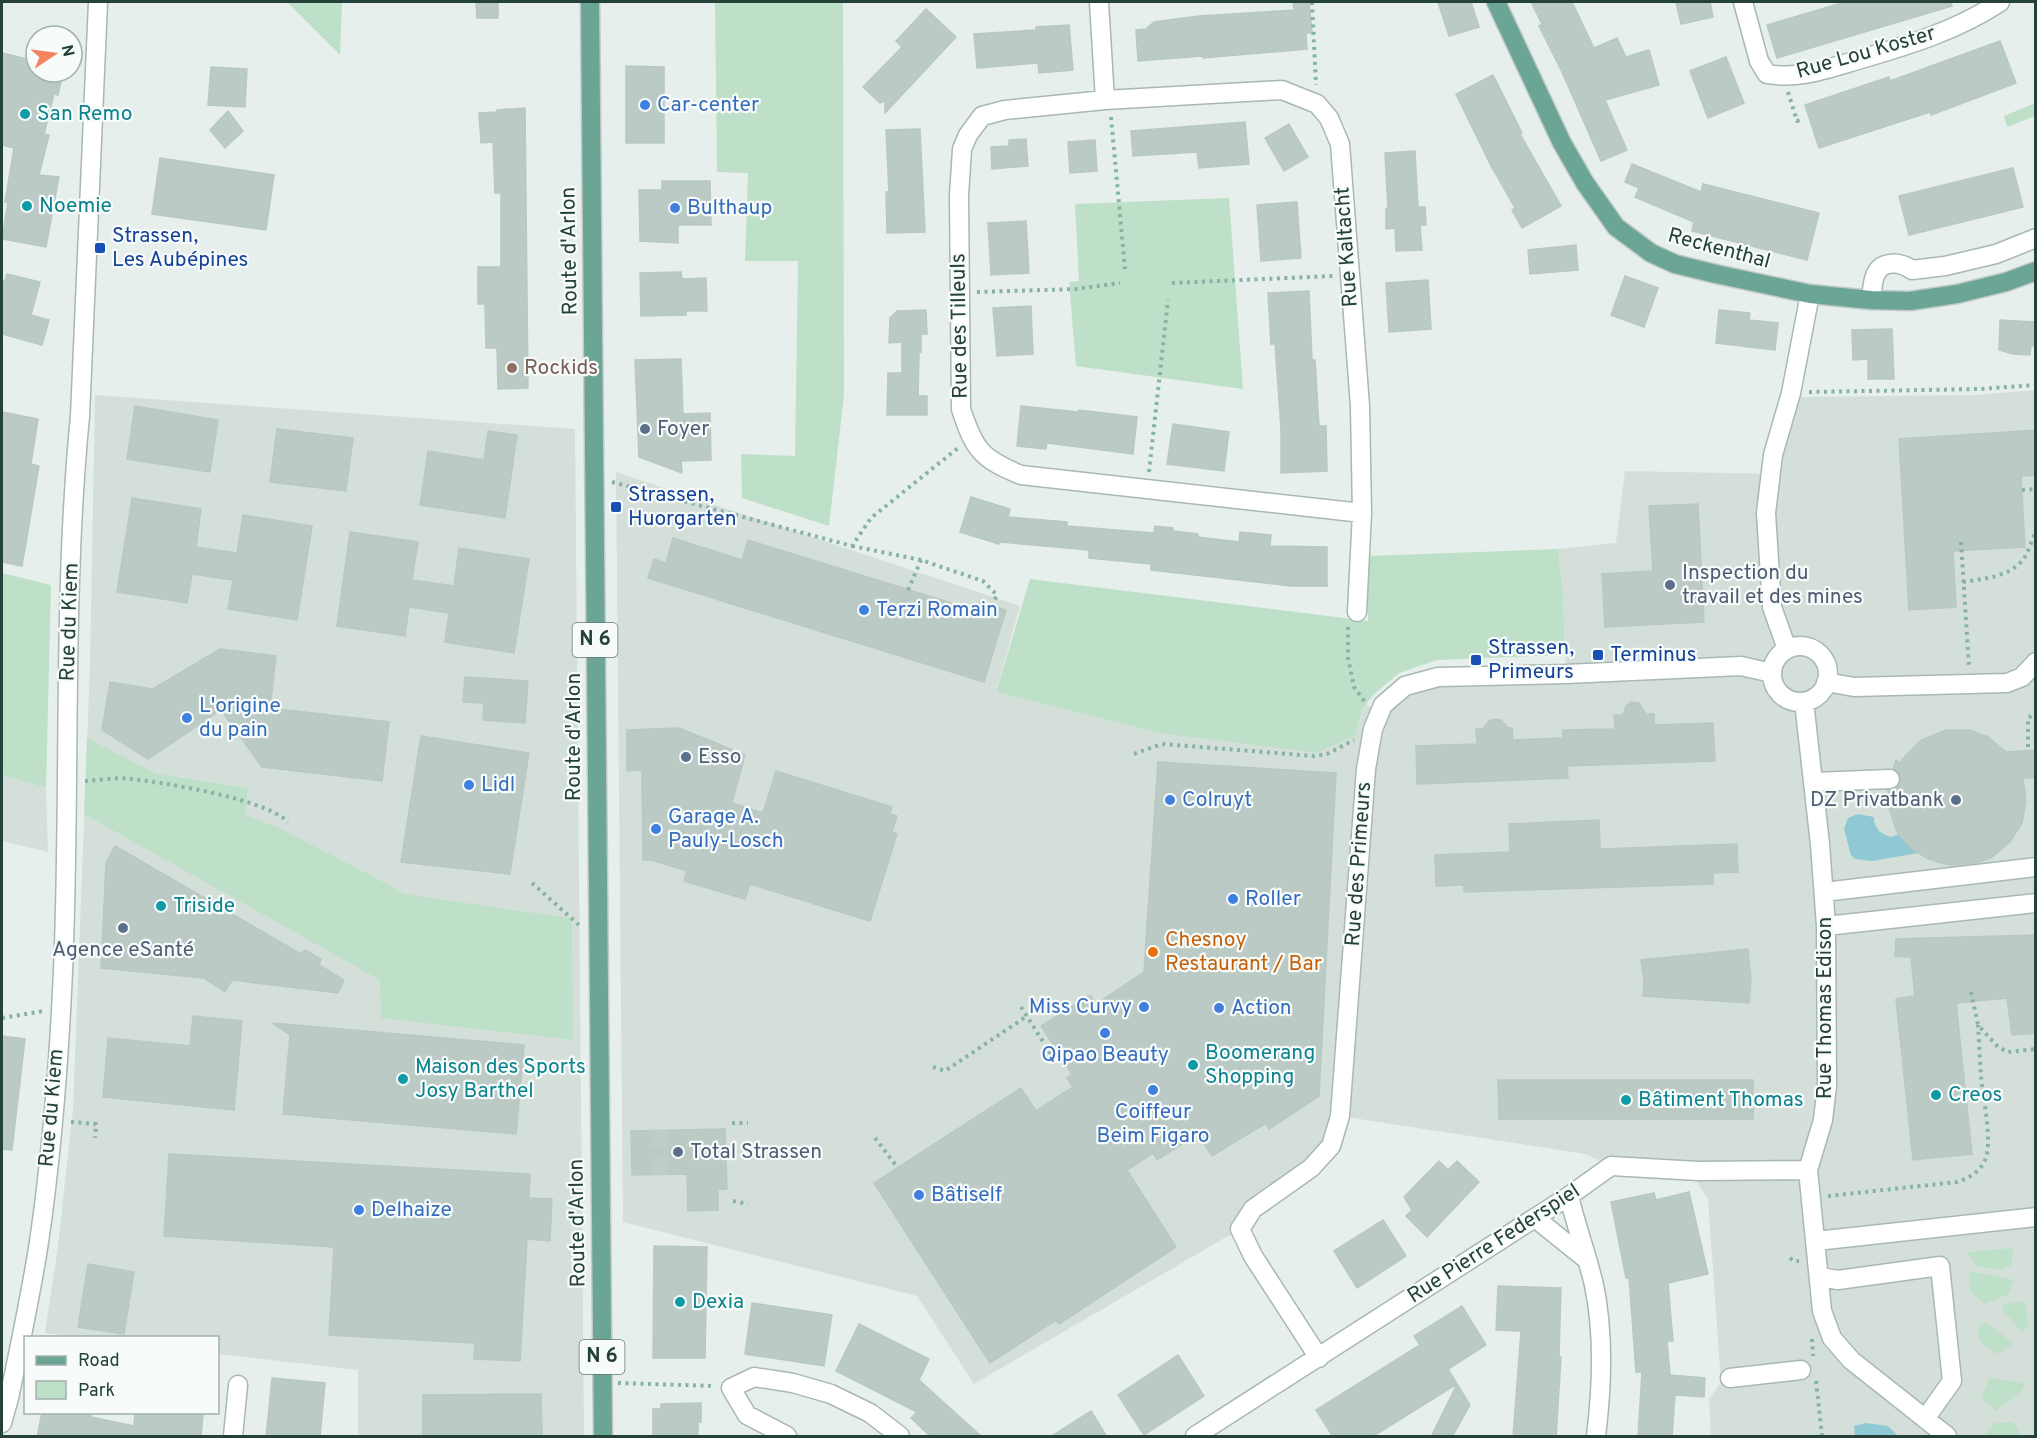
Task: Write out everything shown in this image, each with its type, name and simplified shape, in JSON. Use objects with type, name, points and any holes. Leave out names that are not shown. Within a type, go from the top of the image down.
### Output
[{"type":"main road","name":"Route d'Arlon","points":[[590,2],[603,1437]]},
{"type":"main road","name":"Reckenthal","points":[[1496,2],[1562,143],[1585,183],[1616,227],[1651,253],[1675,264],[1810,294],[1871,300],[1910,301],[1957,294],[2006,282],[2036,271]]},
{"type":"street","name":"Rue du Kiem","points":[[2,1423],[9,1398],[39,1242],[61,1006],[65,925],[68,638],[98,2]]},
{"type":"street","points":[[1099,2],[1105,100],[1282,90],[1317,104]]},
{"type":"street","name":"Rue Lou Koster","points":[[1743,2],[1759,61],[1767,74],[1784,77],[1822,70],[1919,42],[1983,13],[2000,2]]},
{"type":"street","name":"Rue des Tilleuls","points":[[1105,100],[1005,110],[982,116],[968,135],[962,149],[959,196],[961,409],[971,438],[985,456],[1000,466],[1021,475],[1362,513]]},
{"type":"street","name":"Rue Kaltacht","points":[[1317,104],[1329,118],[1340,144],[1360,406],[1362,513],[1357,612]]},
{"type":"street","points":[[1871,300],[1875,274],[1882,267],[1893,262],[1903,264],[1912,270],[1946,266],[1996,254],[2036,238]]},
{"type":"street","points":[[1787,650],[1772,607],[1766,513],[1773,455],[1789,398],[1810,294]]},
{"type":"street","points":[[1797,646],[1807,647],[1816,651],[1826,665],[1826,682],[1817,696],[1804,702],[1794,702],[1779,693],[1772,673],[1779,655],[1787,650],[1797,646]]},
{"type":"street","points":[[1826,682],[1854,687],[2007,683],[2022,677],[2036,662]]},
{"type":"street","points":[[1376,721],[1383,705],[1405,686],[1438,677],[1741,666],[1772,673]]},
{"type":"street","name":"Rue Thomas Edison","points":[[1804,702],[1814,782],[1826,926],[1827,1086],[1823,1120],[1808,1170],[1816,1241],[1829,1278],[1822,1311],[1832,1338],[1851,1360],[1947,1437]]},
{"type":"street","name":"Rue des Primeurs","points":[[1319,1358],[1253,1256],[1240,1229],[1253,1209],[1311,1168],[1331,1146],[1340,1116],[1365,779],[1376,721]]},
{"type":"street","points":[[1814,782],[1890,779]]},
{"type":"street","points":[[1824,892],[2036,867]]},
{"type":"street","points":[[1826,926],[2036,903]]},
{"type":"street","name":"Rue Pierre Federspiel","points":[[1195,1437],[1208,1431],[1569,1196],[1611,1166],[1698,1171],[1808,1170]]},
{"type":"street","points":[[1569,1196],[1594,1286],[1601,1362],[1596,1437]]},
{"type":"street","points":[[1816,1241],[2036,1217]]},
{"type":"street","points":[[1535,1218],[1586,1259]]},
{"type":"street","points":[[1829,1278],[1940,1266],[1952,1381],[1925,1419]]},
{"type":"street","points":[[1730,1378],[1810,1369]]},
{"type":"street","points":[[787,1437],[747,1415],[731,1388],[754,1377],[793,1383],[831,1394],[870,1413],[900,1437]]},
{"type":"street","points":[[233,1437],[238,1385]]},
{"type":"path","points":[[1312,2],[1317,104]]},
{"type":"path","points":[[1784,77],[1797,121],[1803,119]]},
{"type":"path","points":[[1105,100],[1111,116],[1125,269]]},
{"type":"path","points":[[1172,283],[1349,275]]},
{"type":"path","points":[[960,293],[1076,289],[1120,283]]},
{"type":"path","points":[[1148,490],[1168,300]]},
{"type":"path","points":[[1789,398],[2036,386]]},
{"type":"path","points":[[852,546],[872,518],[971,438]]},
{"type":"path","points":[[594,476],[852,546],[921,560],[983,581],[997,595],[994,601]]},
{"type":"path","points":[[2022,490],[2036,489]]},
{"type":"path","points":[[1963,582],[1990,578],[2011,569],[2022,561],[2036,532]]},
{"type":"path","points":[[1961,542],[1968,645]]},
{"type":"path","points":[[908,590],[921,560]]},
{"type":"path","points":[[1134,754],[1162,744],[1314,756],[1327,754],[1376,721],[1353,687],[1348,658],[1348,620],[1357,612]]},
{"type":"path","points":[[2028,747],[2028,718],[2036,713]]},
{"type":"path","points":[[66,782],[130,778],[167,783],[246,802],[281,814],[288,822]]},
{"type":"path","points":[[532,883],[598,942]]},
{"type":"path","points":[[1810,1198],[1957,1182],[1978,1171],[1986,1160],[1988,1143],[1978,1025],[1971,992]]},
{"type":"path","points":[[2,1018],[61,1006]]},
{"type":"path","points":[[1021,1007],[1054,1059],[1060,1055]]},
{"type":"path","points":[[933,1067],[945,1071],[1027,1016]]},
{"type":"path","points":[[1978,1025],[1998,1047],[2008,1052],[2036,1049]]},
{"type":"path","points":[[52,1121],[96,1124],[95,1138]]},
{"type":"path","points":[[732,1123],[748,1123]]},
{"type":"path","points":[[875,1138],[898,1168]]},
{"type":"path","points":[[733,1201],[748,1204]]},
{"type":"path","points":[[1811,1336],[1810,1369],[1821,1437]]},
{"type":"path","points":[[602,1381],[731,1388]]},
{"type":"shaded area","points":[[2035,390],[2035,1436],[1711,1436],[1709,1399],[1721,1382],[1708,1199],[1698,1184],[1698,1171],[1611,1166],[1585,1154],[1340,1116],[1331,1146],[1240,1229],[974,1384],[917,1296],[623,1222],[616,472],[1020,606],[996,691],[1356,735],[1362,709],[1366,704],[1378,712],[1405,686],[1566,674],[1563,592],[1558,549],[1616,543],[1625,471],[1776,474],[1799,397],[1977,395]]},
{"type":"shaded area","points":[[95,395],[575,429],[584,1436],[358,1436],[358,1370],[219,1354],[219,1336],[67,1336],[45,1333],[58,1246],[73,1109],[90,666]]},
{"type":"shaded area","points":[[2,775],[46,788],[48,852],[2,841]]},
{"type":"green space","points":[[287,2],[342,2],[340,55]]},
{"type":"green space","points":[[715,2],[843,2],[844,395],[829,526],[742,498],[741,454],[795,456],[798,261],[745,261],[748,173],[717,172]]},
{"type":"green space","points":[[2035,103],[2035,116],[2007,127],[2004,116]]},
{"type":"green space","points":[[1229,198],[1243,389],[1076,366],[1069,282],[1079,281],[1075,204]]},
{"type":"green space","points":[[1558,549],[1563,592],[1565,655],[1437,660],[1399,673],[1373,695],[1362,709],[1356,735],[1317,753],[1160,733],[996,692],[1030,579],[1368,621],[1368,556]]},
{"type":"green space","points":[[2,573],[51,585],[46,788],[2,775]]},
{"type":"green space","points":[[87,738],[157,774],[248,788],[245,815],[279,828],[404,894],[569,918],[572,925],[573,1040],[381,1018],[380,980],[84,814]]},
{"type":"green space","points":[[2013,1248],[2012,1264],[2003,1270],[1977,1266],[1967,1252]]},
{"type":"green space","points":[[1969,1271],[2014,1280],[2009,1294],[1984,1304],[1970,1291]]},
{"type":"green space","points":[[2025,1301],[2029,1325],[2022,1332],[2002,1307],[2006,1304]]},
{"type":"green space","points":[[1987,1323],[2012,1342],[2010,1346],[1997,1354],[1984,1345],[1977,1335],[1980,1325]]},
{"type":"green space","points":[[1989,1378],[2026,1383],[2022,1391],[1996,1411],[1981,1398]]},
{"type":"green space","points":[[2013,1422],[2021,1436],[1990,1436],[1986,1433],[1994,1423]]},
{"type":"water","points":[[1858,814],[1874,817],[1875,825],[1881,833],[1891,837],[1899,834],[1918,853],[1872,861],[1855,859],[1851,855],[1844,829],[1848,818]]},
{"type":"water","points":[[1866,1423],[1888,1426],[1898,1436],[1855,1436],[1854,1426]]},
{"type":"building","points":[[476,2],[498,2],[498,18],[477,18]]},
{"type":"building","points":[[1293,2],[1309,2],[1312,33],[1306,33],[1307,49],[1138,61],[1136,30],[1146,29],[1154,22],[1199,16],[1294,10]]},
{"type":"building","points":[[1438,2],[1471,2],[1479,27],[1449,36]]},
{"type":"building","points":[[1531,2],[1572,2],[1594,48],[1617,38],[1626,57],[1649,50],[1659,85],[1605,100],[1627,150],[1601,161],[1539,26],[1542,24]]},
{"type":"building","points":[[1676,2],[1710,2],[1713,17],[1681,24]]},
{"type":"building","points":[[1845,2],[1951,2],[1952,6],[1777,58],[1767,25]]},
{"type":"building","points":[[926,9],[956,37],[885,113],[885,101],[880,103],[863,87],[902,47],[896,41]]},
{"type":"building","points":[[1069,25],[1073,70],[1039,73],[1038,63],[977,68],[974,34],[1036,30],[1036,27]]},
{"type":"building","points":[[2000,41],[2016,83],[1931,115],[1930,112],[1819,148],[1805,105],[1889,77],[1890,81]]},
{"type":"building","points":[[2,53],[24,58],[24,84],[60,84],[58,95],[54,94],[44,134],[49,135],[39,175],[59,177],[46,247],[2,239],[8,202],[5,202],[14,148],[2,145]]},
{"type":"building","points":[[1726,57],[1744,103],[1708,118],[1690,71]]},
{"type":"building","name":"Car-center","points":[[626,66],[664,67],[664,143],[626,143]]},
{"type":"building","points":[[211,67],[247,69],[245,107],[208,105]]},
{"type":"building","points":[[1493,75],[1522,133],[1520,134],[1561,206],[1522,228],[1512,210],[1515,208],[1490,164],[1456,94]]},
{"type":"building","points":[[525,108],[528,388],[498,389],[497,348],[486,348],[485,304],[478,304],[478,267],[501,267],[501,193],[495,193],[493,142],[481,143],[479,113]]},
{"type":"building","points":[[228,111],[243,131],[225,148],[210,130]]},
{"type":"building","points":[[1245,122],[1249,164],[1199,168],[1197,152],[1133,156],[1131,131]]},
{"type":"building","points":[[1289,124],[1308,157],[1284,171],[1265,138]]},
{"type":"building","points":[[920,129],[925,232],[887,233],[886,192],[889,192],[886,130]]},
{"type":"building","points":[[1026,139],[1028,166],[992,169],[991,147],[1009,146],[1009,140]]},
{"type":"building","points":[[1095,140],[1097,171],[1070,173],[1068,142]]},
{"type":"building","points":[[1415,151],[1418,207],[1425,207],[1426,225],[1420,225],[1422,250],[1396,251],[1395,228],[1386,229],[1386,209],[1388,209],[1385,153]]},
{"type":"building","points":[[160,158],[274,175],[266,230],[152,214]]},
{"type":"building","points":[[1632,164],[1701,192],[1703,184],[1819,213],[1807,260],[1692,231],[1694,222],[1635,197],[1639,188],[1625,182]]},
{"type":"building","points":[[2013,168],[2023,207],[1909,235],[1899,196]]},
{"type":"building","name":"Bulthaup","points":[[662,181],[710,181],[711,225],[678,225],[678,243],[640,241],[639,190],[662,190]]},
{"type":"building","points":[[1297,202],[1301,258],[1261,261],[1257,205]]},
{"type":"building","points":[[1026,221],[1029,273],[991,275],[988,223]]},
{"type":"building","points":[[1576,245],[1578,270],[1530,274],[1528,250]]},
{"type":"building","points":[[681,272],[682,279],[706,278],[707,311],[686,311],[686,315],[641,316],[640,273]]},
{"type":"building","points":[[7,274],[40,282],[31,315],[49,320],[42,345],[2,334],[2,280],[5,281]]},
{"type":"building","points":[[1625,276],[1658,288],[1644,327],[1611,315]]},
{"type":"building","points":[[1428,280],[1431,329],[1389,332],[1386,283]]},
{"type":"building","points":[[1309,291],[1312,360],[1315,360],[1319,426],[1326,426],[1327,471],[1281,473],[1281,428],[1275,344],[1271,344],[1268,293]]},
{"type":"building","points":[[1031,306],[1033,354],[997,356],[993,308]]},
{"type":"building","points":[[926,310],[927,334],[921,334],[918,396],[927,396],[927,415],[887,415],[888,373],[902,373],[902,342],[889,343],[890,318],[897,311]]},
{"type":"building","points":[[1719,310],[1750,313],[1749,320],[1778,323],[1775,350],[1716,343]]},
{"type":"building","points":[[2000,320],[2036,322],[2036,346],[2031,346],[2030,355],[1999,350]]},
{"type":"building","points":[[1892,329],[1894,379],[1868,379],[1868,359],[1853,360],[1852,330]]},
{"type":"building","points":[[681,359],[683,414],[710,413],[711,460],[681,461],[682,473],[639,457],[635,360]]},
{"type":"building","points":[[135,406],[218,420],[210,472],[127,459]]},
{"type":"building","points":[[1021,406],[1137,417],[1133,454],[1047,443],[1046,449],[1017,446]]},
{"type":"building","points":[[2,412],[38,419],[31,464],[39,466],[22,566],[2,562]]},
{"type":"building","points":[[1173,424],[1229,432],[1224,471],[1167,464]]},
{"type":"building","points":[[277,429],[353,438],[346,491],[270,482]]},
{"type":"building","points":[[2036,430],[2036,475],[2021,476],[2025,547],[1953,551],[1956,607],[1909,610],[1899,439]]},
{"type":"building","points":[[488,431],[517,435],[505,518],[420,505],[428,451],[484,460]]},
{"type":"building","points":[[971,497],[1010,509],[1008,517],[1067,522],[1067,526],[1154,533],[1155,526],[1198,534],[1198,537],[1239,542],[1240,532],[1271,535],[1270,546],[1327,547],[1327,586],[1291,586],[1151,570],[1151,564],[1089,558],[1089,550],[1000,542],[999,544],[960,532]]},
{"type":"building","points":[[132,498],[201,509],[196,547],[237,553],[243,515],[312,526],[297,620],[228,609],[233,580],[192,574],[187,603],[117,592]]},
{"type":"building","points":[[1698,504],[1704,622],[1605,627],[1602,574],[1653,571],[1649,506]]},
{"type":"building","points":[[350,532],[418,542],[412,580],[454,586],[459,548],[529,559],[514,653],[445,642],[449,613],[409,607],[405,636],[337,626]]},
{"type":"building","name":"Terzi Romain","points":[[673,538],[742,560],[748,540],[977,611],[980,602],[1006,610],[984,682],[648,578],[654,559],[666,563]]},
{"type":"building","points":[[220,649],[276,656],[270,708],[389,722],[382,781],[262,767],[221,710],[148,759],[102,730],[110,682],[153,689]]},
{"type":"building","points":[[465,677],[528,681],[525,723],[483,720],[484,703],[463,702]]},
{"type":"building","points":[[1631,702],[1639,703],[1646,714],[1654,714],[1654,725],[1713,723],[1715,761],[1567,766],[1568,778],[1417,784],[1416,746],[1477,744],[1476,729],[1483,729],[1489,721],[1495,719],[1501,720],[1508,728],[1512,728],[1513,740],[1563,738],[1563,730],[1615,729],[1614,715],[1623,715],[1626,706]]},
{"type":"building","points":[[679,728],[745,755],[732,803],[763,813],[776,771],[892,807],[890,814],[897,816],[892,832],[897,834],[870,921],[750,884],[745,899],[684,881],[687,871],[652,860],[643,860],[642,770],[627,771],[627,730]]},
{"type":"building","points":[[1946,730],[1969,730],[1988,737],[2006,752],[2036,750],[2036,778],[2023,778],[2026,802],[2022,823],[2010,842],[1992,857],[1976,863],[1948,865],[1926,858],[1911,848],[1897,832],[1889,808],[1888,790],[1896,788],[1901,779],[1899,773],[1893,769],[1896,760],[1899,763],[1920,741]]},
{"type":"building","name":"Lidl","points":[[421,736],[529,753],[510,874],[401,862]]},
{"type":"building","name":"Boomerang Shopping","points":[[1158,762],[1336,773],[1319,1096],[1269,1129],[1266,1123],[1212,1156],[1198,1134],[1157,1160],[1153,1153],[1127,1170],[1176,1247],[1059,1324],[1056,1320],[990,1363],[874,1183],[1021,1088],[1036,1111],[1073,1087],[1067,1078],[1072,1074],[1041,1026],[1090,995],[1096,1004],[1144,972]]},
{"type":"building","points":[[1599,820],[1600,849],[1737,844],[1738,872],[1713,873],[1713,884],[1464,892],[1464,885],[1436,886],[1435,855],[1510,852],[1509,824]]},
{"type":"building","name":"Triside","points":[[115,846],[301,954],[305,950],[321,959],[319,965],[344,980],[338,993],[232,980],[225,992],[204,978],[101,968],[106,863]]},
{"type":"building","name":"Creos","points":[[2036,935],[2036,1033],[2012,1035],[2007,998],[1956,1003],[1972,1154],[1913,1160],[1896,999],[1915,996],[1911,957],[1895,956],[1896,939]]},
{"type":"building","points":[[1748,949],[1751,979],[1749,1003],[1643,996],[1644,980],[1641,960]]},
{"type":"building","points":[[193,1016],[242,1021],[234,1110],[103,1097],[108,1038],[190,1046]]},
{"type":"building","name":"Maison des Sports Josy Barthel","points":[[272,1023],[524,1045],[516,1134],[283,1114],[290,1035]]},
{"type":"building","points":[[2,1036],[25,1039],[12,1150],[2,1149]]},
{"type":"building","name":"Bâtiment Thomas","points":[[1498,1080],[1753,1080],[1753,1119],[1499,1119]]},
{"type":"building","name":"Total Strassen","points":[[725,1129],[727,1189],[718,1189],[718,1210],[688,1211],[687,1174],[632,1175],[631,1131]]},
{"type":"building","name":"Delhaize","points":[[169,1154],[530,1174],[529,1198],[552,1199],[550,1241],[527,1239],[520,1361],[474,1359],[475,1343],[329,1335],[334,1247],[164,1236]]},
{"type":"building","points":[[1439,1161],[1448,1170],[1457,1161],[1479,1182],[1427,1237],[1406,1216],[1412,1210],[1404,1197]]},
{"type":"building","points":[[1689,1192],[1708,1274],[1668,1283],[1673,1341],[1667,1341],[1670,1375],[1705,1378],[1704,1397],[1675,1395],[1672,1437],[1638,1437],[1642,1372],[1636,1372],[1629,1277],[1626,1278],[1611,1202],[1654,1193],[1656,1200]]},
{"type":"building","points":[[1383,1220],[1406,1256],[1357,1288],[1334,1251]]},
{"type":"building","name":"Dexia","points":[[654,1246],[707,1247],[705,1358],[653,1358]]},
{"type":"building","points":[[88,1264],[134,1272],[124,1334],[78,1327]]},
{"type":"building","points":[[1498,1286],[1561,1288],[1559,1357],[1561,1357],[1556,1437],[1513,1437],[1521,1331],[1496,1330]]},
{"type":"building","points":[[752,1303],[832,1315],[824,1366],[745,1354]]},
{"type":"building","points":[[1462,1306],[1486,1345],[1448,1369],[1457,1384],[1372,1437],[1333,1437],[1316,1410],[1420,1345],[1414,1336]]},
{"type":"building","points":[[859,1324],[929,1359],[919,1380],[982,1437],[931,1437],[911,1418],[917,1412],[836,1371]]},
{"type":"building","points":[[1178,1355],[1204,1396],[1144,1435],[1118,1395]]},
{"type":"building","points":[[272,1378],[325,1383],[320,1437],[266,1437]]},
{"type":"building","points":[[1457,1384],[1470,1405],[1452,1437],[1431,1437]]},
{"type":"building","points":[[541,1394],[542,1437],[423,1437],[423,1395]]},
{"type":"building","points":[[701,1403],[698,1437],[653,1437],[653,1409],[661,1409],[661,1404]]},
{"type":"building","points":[[1091,1411],[1107,1437],[1050,1437]]},
{"type":"building","points":[[42,1414],[92,1414],[91,1417],[134,1426],[135,1414],[203,1414],[201,1437],[37,1437]]},
{"type":"tunnel","points":[[659,1130],[660,1175]]},
{"type":"place","name":"Car-center","points":[[645,105]]},
{"type":"place","name":"San Remo","points":[[25,114]]},
{"type":"place","name":"Noemie","points":[[27,206]]},
{"type":"place","name":"Bulthaup","points":[[675,208]]},
{"type":"place","name":"Strassen, Les Aubépines","points":[[100,248]]},
{"type":"place","name":"Rockids","points":[[512,368]]},
{"type":"place","name":"Foyer","points":[[645,429]]},
{"type":"place","name":"Strassen, Huorgarten","points":[[616,507]]},
{"type":"place","name":"Inspection du travail et des mines","points":[[1670,585]]},
{"type":"place","name":"Terzi Romain","points":[[864,610]]},
{"type":"place","name":"Terminus","points":[[1598,655]]},
{"type":"place","name":"Strassen, Primeurs","points":[[1476,660]]},
{"type":"place","name":"L'origine du pain","points":[[187,718]]},
{"type":"place","name":"Esso","points":[[686,757]]},
{"type":"place","name":"Lidl","points":[[469,785]]},
{"type":"place","name":"Colruyt","points":[[1170,800]]},
{"type":"place","name":"DZ Privatbank","points":[[1956,800]]},
{"type":"place","name":"Garage A. Pauly-Losch","points":[[656,829]]},
{"type":"place","name":"Roller","points":[[1233,899]]},
{"type":"place","name":"Triside","points":[[161,906]]},
{"type":"place","name":"Agence eSanté","points":[[123,928]]},
{"type":"place","name":"Chesnoy Restaurant / Bar","points":[[1153,952]]},
{"type":"place","name":"Miss Curvy","points":[[1144,1007]]},
{"type":"place","name":"Action","points":[[1219,1008]]},
{"type":"place","name":"Qipao Beauty","points":[[1105,1033]]},
{"type":"place","name":"Boomerang Shopping","points":[[1193,1065]]},
{"type":"place","name":"Maison des Sports Josy Barthel","points":[[403,1079]]},
{"type":"place","name":"Coiffeur Beim Figaro","points":[[1153,1090]]},
{"type":"place","name":"Creos","points":[[1936,1095]]},
{"type":"place","name":"Bâtiment Thomas","points":[[1626,1100]]},
{"type":"place","name":"Total Strassen","points":[[678,1152]]},
{"type":"place","name":"Bâtiself","points":[[919,1195]]},
{"type":"place","name":"Delhaize","points":[[359,1210]]},
{"type":"place","name":"Dexia","points":[[680,1302]]}]
